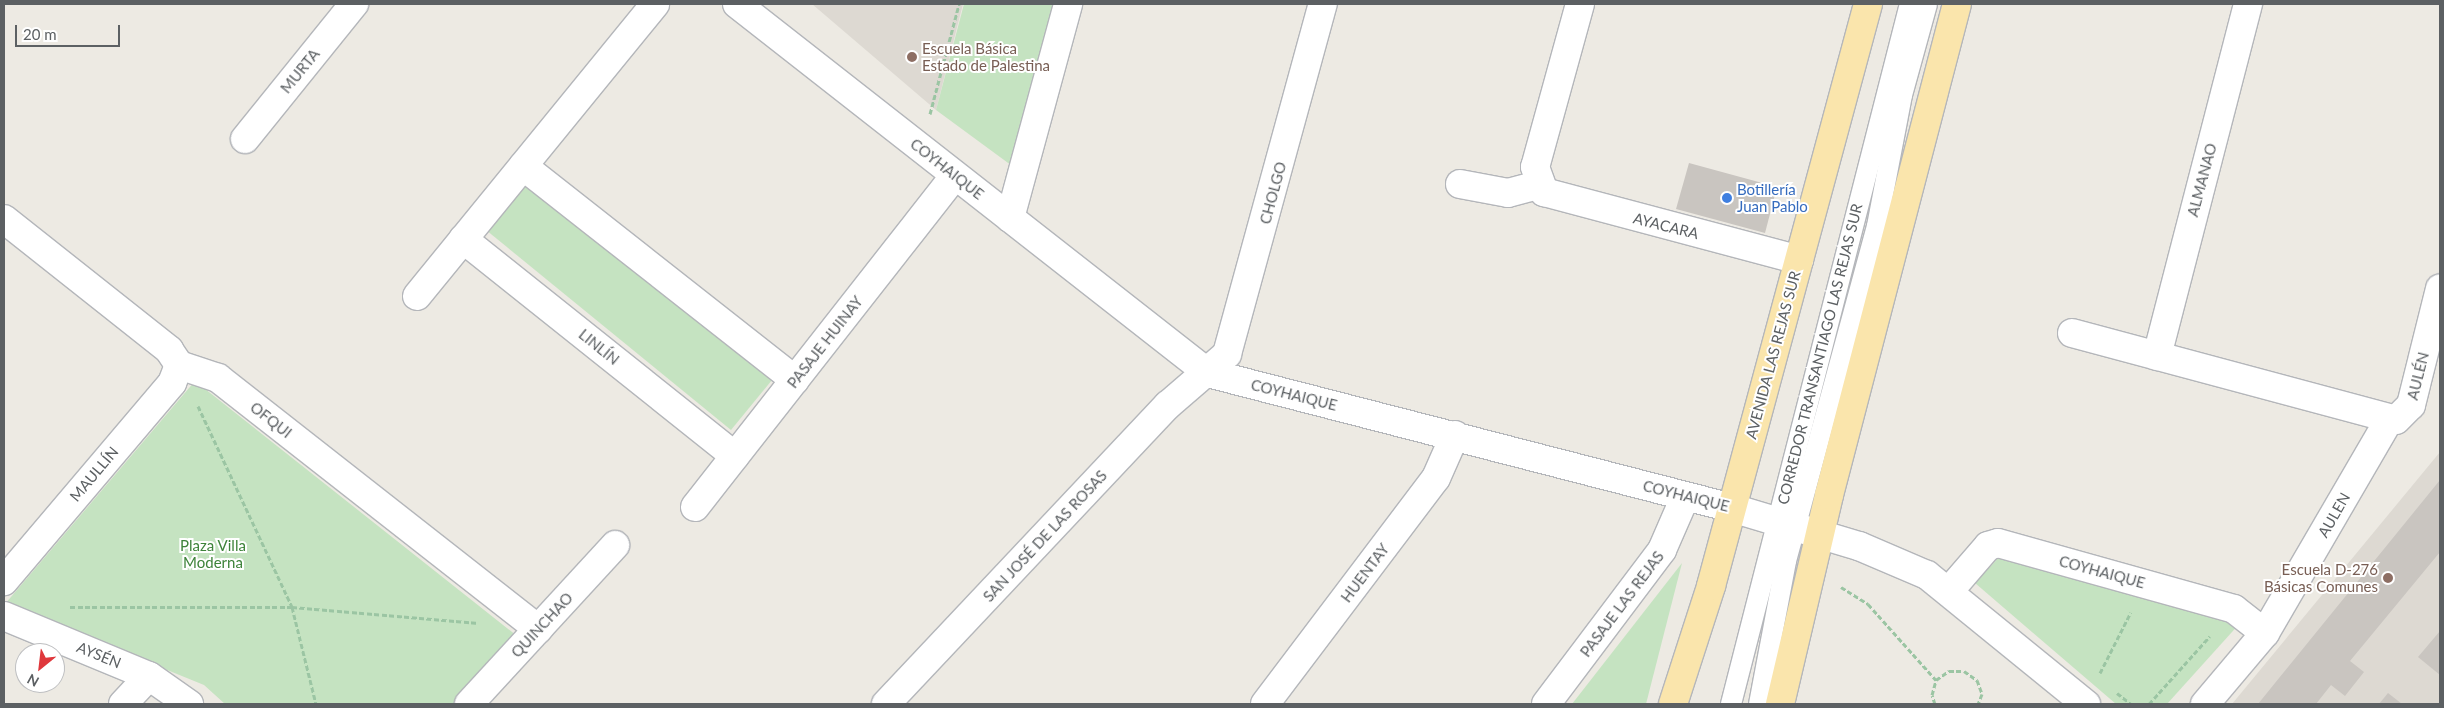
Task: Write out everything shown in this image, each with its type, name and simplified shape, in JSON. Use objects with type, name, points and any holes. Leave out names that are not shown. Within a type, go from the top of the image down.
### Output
[{"type":"main road","name":"AVENIDA LAS REJAS SUR","points":[[1673,704],[1732,508],[1868,4]]},
{"type":"main road","points":[[1780,704],[1812,568],[1798,527],[1957,4]]},
{"type":"street","name":"MURTA","points":[[245,139],[354,4]]},
{"type":"street","points":[[417,296],[655,4]]},
{"type":"street","name":"COYHAIQUE","points":[[737,4],[1208,373],[1732,508],[1798,527],[1901,563],[1950,590],[2086,704]]},
{"type":"street","points":[[1010,218],[1068,4]]},
{"type":"street","name":"CHOLGO","points":[[1208,373],[1234,342],[1323,4]]},
{"type":"street","points":[[1460,184],[1508,193],[1538,185],[1535,167],[1580,4]]},
{"type":"street","name":"ALMANAO","points":[[2157,356],[2248,4]]},
{"type":"street","points":[[523,166],[795,380]]},
{"type":"street","name":"PASAJE HUINAY","points":[[695,508],[955,176]]},
{"type":"street","name":"AYACARA","points":[[1538,185],[1552,197],[1799,260]]},
{"type":"street","points":[[4,219],[168,350],[179,365]]},
{"type":"street","name":"LINLÍN","points":[[463,239],[735,456]]},
{"type":"street","name":"AULÉN","points":[[2389,420],[2408,412],[2438,307]]},
{"type":"street","points":[[2072,333],[2389,420]]},
{"type":"street","name":"MAULLÍN","points":[[4,581],[172,383],[179,365]]},
{"type":"street","name":"OFQUI","points":[[179,365],[218,378],[538,629]]},
{"type":"street","name":"SAN JOSÉ DE LAS ROSAS","points":[[886,704],[1168,405],[1208,373]]},
{"type":"street","name":"AULEN","points":[[2205,704],[2265,633],[2389,420]]},
{"type":"street","name":"HUENTAY","points":[[1265,704],[1436,478],[1455,436]]},
{"type":"street","name":"PASAJE LAS REJAS","points":[[1546,704],[1662,550],[1685,497]]},
{"type":"street","name":"COYHAIQUE","points":[[1950,590],[1972,562],[1998,543],[2234,609],[2265,633]]},
{"type":"street","name":"QUINCHAO","points":[[469,704],[615,545]]},
{"type":"street","name":"AYSÉN","points":[[4,616],[149,676],[189,704]]},
{"type":"street","points":[[123,704],[149,676]]},
{"type":"lane","name":"CORREDOR TRANSANTIAGO LAS REJAS SUR","points":[[1759,704],[1910,4]]},
{"type":"lane","name":"CORREDOR TRANSANTIAGO LAS REJAS SUR","points":[[1731,704],[1798,527],[1877,226],[1902,95],[1927,4]]},
{"type":"path","points":[[921,148],[959,4]]},
{"type":"path","points":[[179,365],[292,607],[316,704]]},
{"type":"path","points":[[1812,568],[1868,604],[1936,680]]},
{"type":"path","points":[[64,607],[292,607],[489,624]]},
{"type":"path","points":[[2097,678],[2127,616],[2140,610]]},
{"type":"path","points":[[2149,704],[2215,630],[2206,628]]},
{"type":"path","points":[[1935,704],[1932,695],[1936,680],[1949,671],[1964,671],[1977,680],[1982,694],[1978,704]]},
{"type":"shaded area","name":"Escuela Básica Estado de Palestina","points":[[812,4],[963,4],[936,110]]},
{"type":"shaded area","name":"Escuela D-276 Básicas Comunes","points":[[2440,452],[2440,704],[2232,704]]},
{"type":"green space","points":[[964,4],[1064,4],[1019,171],[936,110]]},
{"type":"green space","points":[[527,180],[772,380],[731,430],[486,230]]},
{"type":"green space","name":"Plaza Villa Moderna","points":[[195,381],[517,636],[454,704],[225,704],[204,685],[5,604]]},
{"type":"green space","points":[[2003,553],[2241,622],[2167,704],[2116,704],[1975,583]]},
{"type":"green space","points":[[1682,563],[1646,704],[1572,704]]},
{"type":"building","name":"Botillería Juan Pablo","points":[[1689,163],[1777,187],[1765,233],[1676,209]]},
{"type":"building","points":[[2440,480],[2440,552],[2350,661],[2364,672],[2345,696],[2331,685],[2316,704],[2258,704]]},
{"type":"building","points":[[2440,631],[2440,675],[2418,657]]},
{"type":"building","points":[[2388,693],[2402,704],[2379,704]]},
{"type":"place","name":"Escuela Básica Estado de Palestina","points":[[912,57]]},
{"type":"place","name":"Botillería Juan Pablo","points":[[1727,198]]},
{"type":"place","name":"Escuela D-276 Básicas Comunes","points":[[2388,578]]}]
